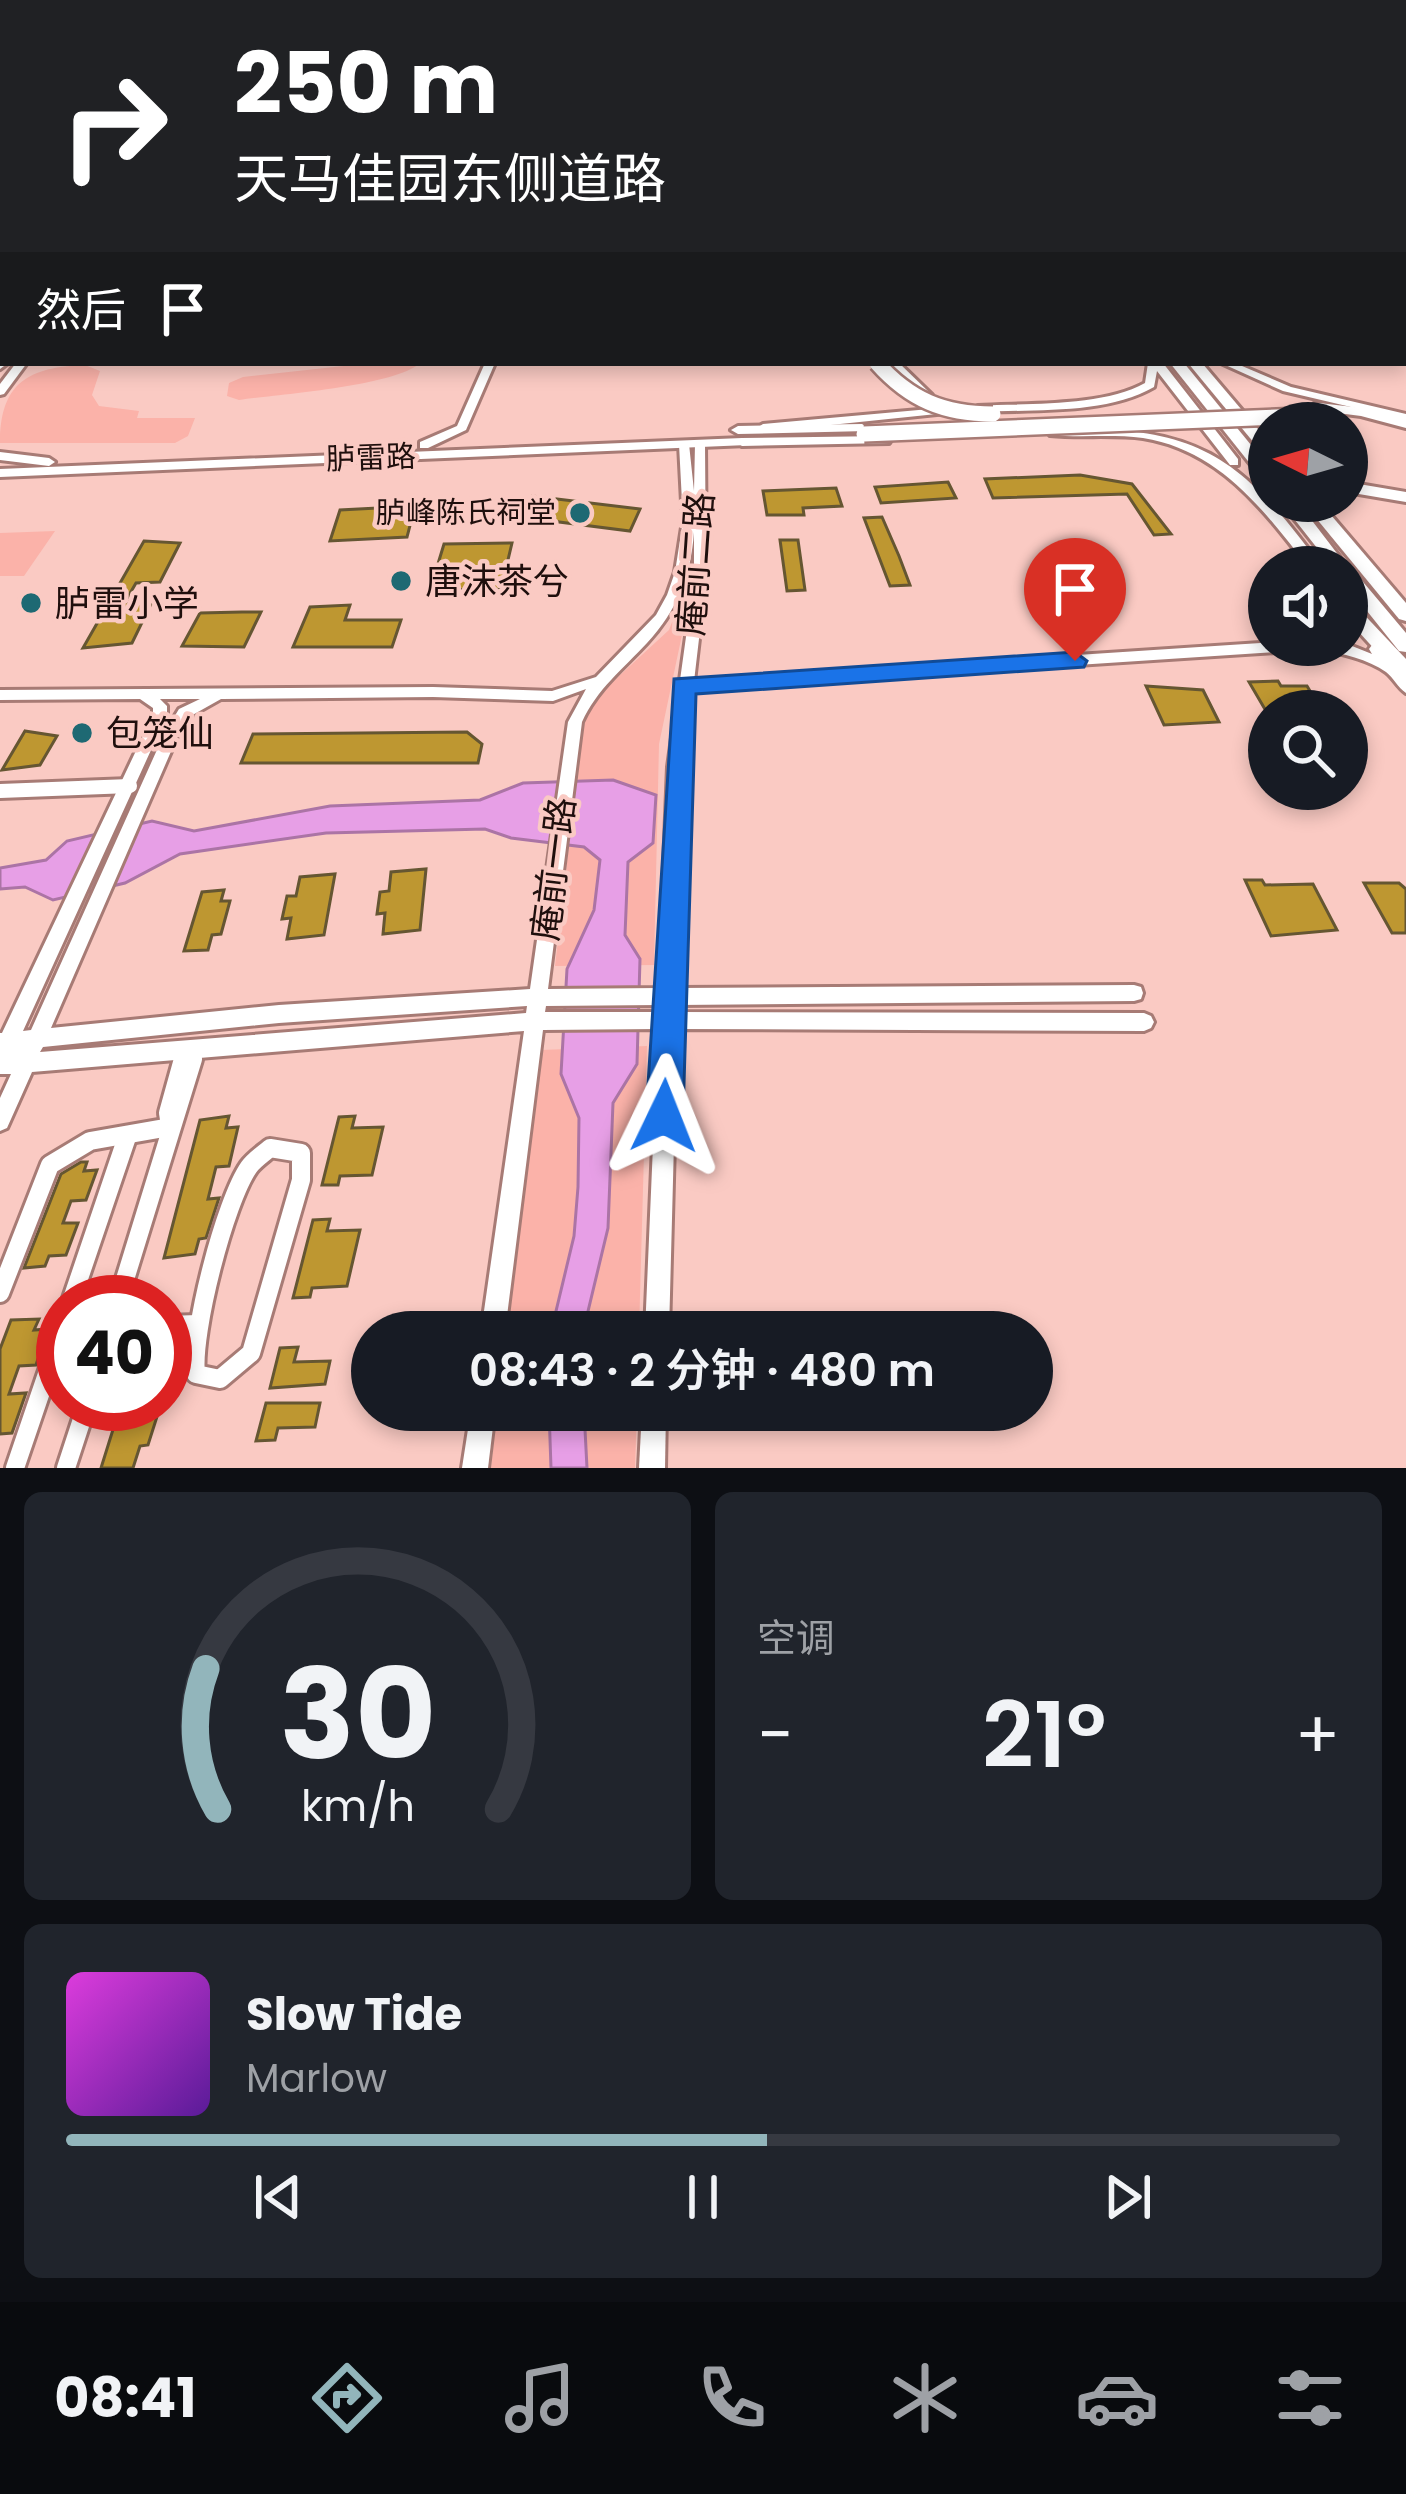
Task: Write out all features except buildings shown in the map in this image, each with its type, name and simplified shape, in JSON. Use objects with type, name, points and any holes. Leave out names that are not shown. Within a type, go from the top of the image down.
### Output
[{"type":"highway","points":[[880,366],[908,398],[965,414],[1248,408]]},
{"type":"highway","points":[[1179,366],[1248,451]]},
{"type":"highway","points":[[1197,366],[1248,427]]},
{"type":"highway","points":[[1212,366],[1248,408]]},
{"type":"highway","points":[[863,431],[1248,409]]},
{"type":"highway","points":[[740,436],[1248,414]]},
{"type":"highway","points":[[1368,419],[1406,425]]},
{"type":"highway","points":[[1368,491],[1406,497]]},
{"type":"highway","points":[[1305,522],[1325,546]]},
{"type":"highway","points":[[1328,522],[1406,615]]},
{"type":"highway","points":[[1368,599],[1406,646]]},
{"type":"highway","points":[[1368,634],[1400,671]]},
{"type":"main road","points":[[0,392],[20,366]]},
{"type":"main road","points":[[424,445],[458,432],[489,366]]},
{"type":"main road","points":[[895,366],[937,402],[975,409]]},
{"type":"main road","points":[[740,436],[975,409],[1098,402],[1144,390],[1154,380],[1155,366]]},
{"type":"main road","points":[[1157,366],[1248,481]]},
{"type":"main road","points":[[1233,366],[1287,389],[1406,425]]},
{"type":"main road","points":[[1064,432],[1131,429],[1140,424],[1128,408],[1098,402]]},
{"type":"main road","points":[[740,436],[1148,433],[1193,444],[1228,466],[1248,487]]},
{"type":"main road","name":"胪雷路","points":[[1,468],[693,444],[740,436]]},
{"type":"main road","name":"胪雷路","points":[[1,468],[424,445],[740,436]]},
{"type":"main road","points":[[1281,522],[1299,546]]},
{"type":"main road","points":[[1368,657],[1400,671],[1406,687]]},
{"type":"street","name":"庵前一路","points":[[496,1311],[544,1020],[557,837],[575,722],[598,679],[648,635],[678,594],[693,444]]},
{"type":"street","name":"庵前二路","points":[[657,1311],[659,995],[683,686],[700,579],[693,444]]},
{"type":"street","points":[[683,686],[1248,649]]},
{"type":"street","points":[[0,695],[553,696],[598,679]]},
{"type":"street","points":[[0,1121],[179,719],[192,707],[225,692]]},
{"type":"street","points":[[2,1052],[160,716],[160,706],[143,694]]},
{"type":"street","points":[[553,696],[572,708],[575,722]]},
{"type":"street","points":[[0,790],[130,786]]},
{"type":"street","points":[[2,1052],[40,1038],[279,1014],[546,997],[1134,993]]},
{"type":"street","points":[[2,1052],[28,1063],[544,1020],[1144,1022]]},
{"type":"street","points":[[126,1275],[170,1126],[179,1112],[192,1047]]},
{"type":"street","points":[[0,1293],[50,1165],[78,1142],[170,1126]]},
{"type":"street","points":[[80,1275],[127,1137]]},
{"type":"street","points":[[270,1148],[292,1148],[304,1163],[301,1180],[258,1331],[240,1368],[222,1380],[196,1374],[191,1362],[199,1324],[250,1166],[270,1148]]},
{"type":"street","points":[[192,1324],[199,1324]]},
{"type":"street","points":[[15,1468],[36,1406]]},
{"type":"street","points":[[67,1468],[79,1431]]},
{"type":"street","points":[[475,1468],[480,1431]]},
{"type":"street","points":[[652,1468],[653,1431]]},
{"type":"shaded area","points":[[88,366],[100,371],[92,395],[99,406],[139,411],[137,418],[195,418],[188,436],[175,443],[0,443],[5,406],[12,392],[21,382],[48,370]]},
{"type":"shaded area","points":[[344,366],[415,366],[333,388],[239,400],[227,396],[229,383],[243,377]]},
{"type":"shaded area","points":[[55,531],[24,576],[0,576],[0,533]]},
{"type":"shaded area","points":[[691,592],[659,744],[654,965],[555,966],[583,725],[593,700],[669,630],[682,596]]},
{"type":"shaded area","points":[[613,780],[656,795],[653,843],[628,862],[625,935],[640,959],[637,1064],[613,1103],[608,1228],[588,1311],[556,1311],[574,1236],[578,1187],[579,1118],[561,1074],[567,969],[594,910],[600,860],[584,847],[511,838],[485,829],[326,833],[180,854],[125,883],[53,900],[25,887],[0,889],[0,868],[46,860],[67,841],[152,821],[194,831],[330,806],[480,800],[523,783]]},
{"type":"shaded area","points":[[647,1046],[640,1311],[509,1311],[541,1050]]},
{"type":"shaded area","points":[[495,1431],[636,1431],[635,1468],[491,1468]]},
{"type":"shaded area","points":[[550,1431],[585,1431],[587,1468],[551,1468]]},
{"type":"place","name":"胪峰陈氏祠堂","points":[[580,513]]},
{"type":"place","name":"唐沫茶兮","points":[[401,581]]},
{"type":"place","name":"胪雷小学","points":[[31,603]]},
{"type":"place","name":"包笼仙","points":[[82,733]]},
{"type":"route","points":[[664,1116],[683,686],[1075,661]]}]
